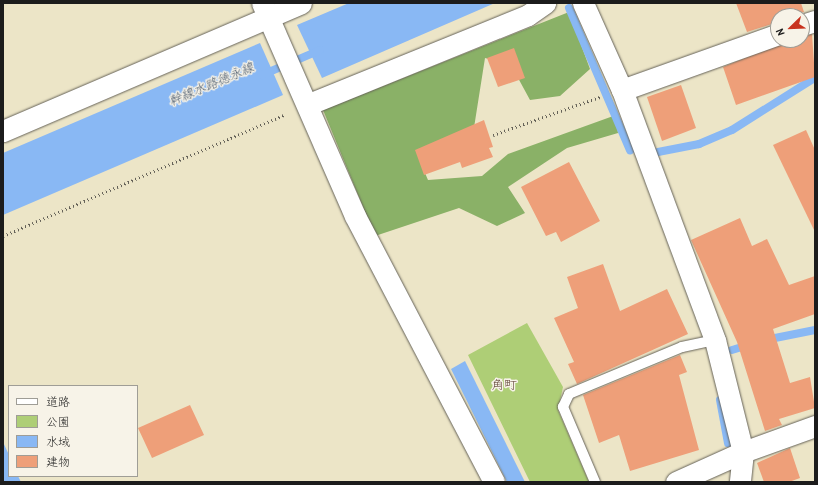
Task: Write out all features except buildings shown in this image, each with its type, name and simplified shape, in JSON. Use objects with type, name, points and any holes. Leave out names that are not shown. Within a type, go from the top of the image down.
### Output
[{"type":"street","points":[[3,131],[265,10],[301,3]]},
{"type":"street","points":[[309,104],[528,15],[545,3]]},
{"type":"street","points":[[583,3],[612,93],[715,340],[743,452],[740,482]]},
{"type":"street","points":[[265,10],[309,104],[355,216],[494,482]]},
{"type":"street","points":[[612,93],[770,37]]},
{"type":"street","points":[[676,482],[743,452],[815,426]]},
{"type":"lane","points":[[595,482],[563,407],[569,394],[682,347],[715,340]]},
{"type":"path","points":[[493,135],[612,93]]},
{"type":"path","points":[[3,236],[309,104]]},
{"type":"green space","points":[[569,12],[590,69],[560,96],[530,100],[511,65],[485,58],[473,134],[419,159],[428,180],[482,176],[508,154],[616,115],[618,133],[567,148],[508,187],[525,213],[497,226],[459,208],[375,236],[323,110]]},
{"type":"green space","points":[[527,323],[563,387],[558,410],[589,482],[530,482],[468,355]]},
{"type":"water","points":[[349,3],[495,3],[322,78],[297,25]]},
{"type":"water","points":[[260,43],[283,95],[3,215],[3,153]]},
{"type":"water","points":[[465,361],[525,482],[507,482],[451,369]]},
{"type":"water","points":[[3,442],[8,453],[8,477],[18,477],[21,482],[3,482]]},
{"type":"waterway","points":[[569,8],[630,150]]},
{"type":"waterway","name":"幹線水路徳永線","points":[[262,75],[320,50]]},
{"type":"waterway","points":[[658,152],[699,144],[732,130],[813,79]]},
{"type":"waterway","points":[[765,340],[815,330]]},
{"type":"waterway","points":[[732,350],[748,345]]},
{"type":"waterway","points":[[720,400],[728,443]]},
{"type":"district","name":"角町","points":[[504,384]]}]
